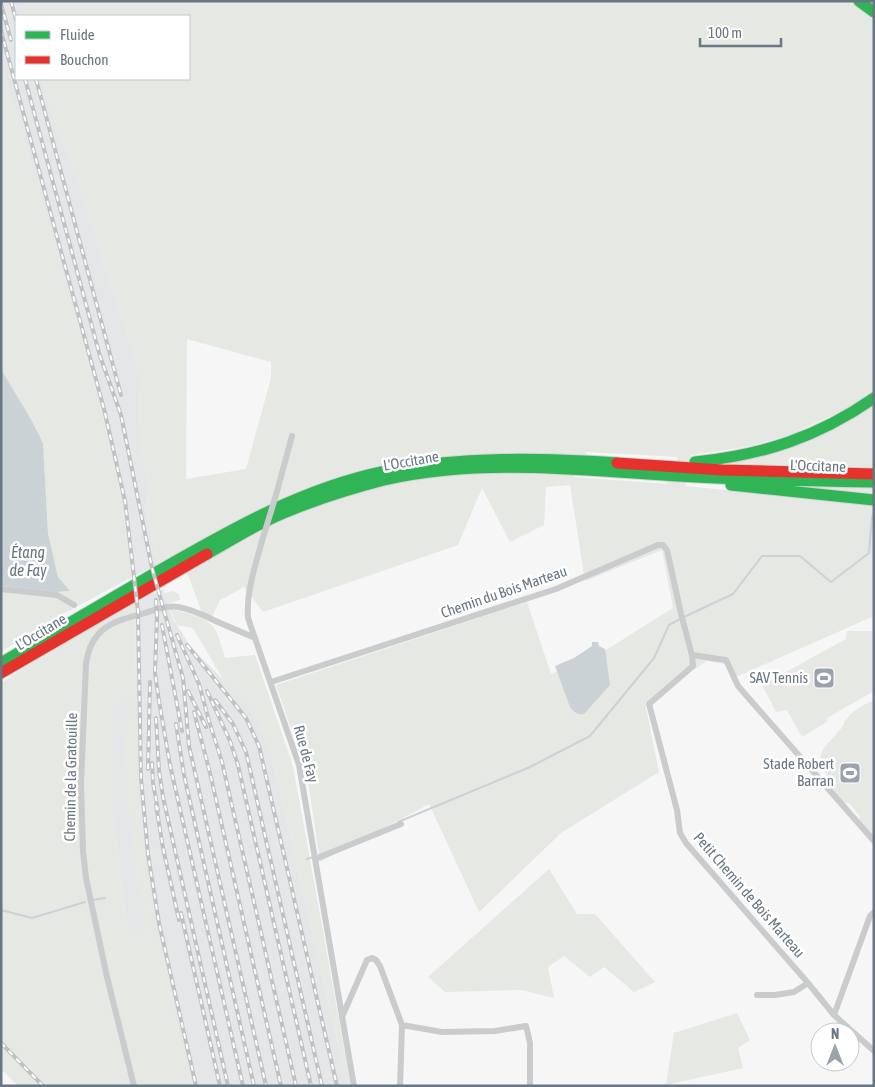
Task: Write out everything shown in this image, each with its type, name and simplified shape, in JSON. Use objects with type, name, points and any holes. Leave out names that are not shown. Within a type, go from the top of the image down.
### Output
[{"type":"highway","points":[[859,1],[874,12]]},
{"type":"highway","points":[[652,465],[718,460],[763,452],[806,437],[852,413],[874,398]]},
{"type":"highway","name":"L'Occitane","points":[[1,663],[222,535],[274,509],[340,483],[385,471],[466,460],[524,458],[723,470],[874,474]]},
{"type":"highway","name":"L'Occitane","points":[[1,674],[80,626],[250,530],[290,510],[363,485],[418,473],[452,468],[488,466],[525,466],[673,475],[874,482]]},
{"type":"highway","points":[[673,475],[689,481],[874,500]]},
{"type":"street","name":"Rue de Fay","points":[[292,436],[262,541],[247,603],[248,618],[253,637],[271,682],[299,765],[354,1086]]},
{"type":"street","name":"Chemin du Bois Marteau","points":[[271,682],[556,589],[660,544],[666,550],[680,614],[692,655]]},
{"type":"street","points":[[1,589],[57,595],[74,605]]},
{"type":"street","name":"Chemin de la Gratouille","points":[[134,1086],[107,977],[85,869],[82,784],[86,664],[89,650],[98,633],[109,625],[126,618],[172,606],[193,611],[253,637]]},
{"type":"street","points":[[692,655],[726,660],[738,686],[874,841]]},
{"type":"street","name":"Petit Chemin de Bois Marteau","points":[[692,655],[694,666],[649,704],[678,810],[680,833],[698,858],[808,982],[834,1015],[874,1051]]},
{"type":"street","points":[[315,859],[401,824]]},
{"type":"street","points":[[834,1015],[870,916],[874,912]]},
{"type":"street","points":[[342,1018],[367,960],[372,958],[376,960],[402,1025],[400,1086]]},
{"type":"street","points":[[757,995],[794,992],[808,982]]},
{"type":"street","points":[[402,1025],[442,1032],[495,1031],[526,1026],[530,1043],[530,1086]]},
{"type":"shaded area","points":[[1,1],[25,1],[27,15],[15,15],[15,80],[43,80],[51,109],[75,172],[140,373],[141,449],[150,486],[146,510],[159,564],[132,577],[120,487],[96,389],[1,62]]},
{"type":"shaded area","points":[[25,1],[874,1],[874,391],[863,401],[792,434],[751,446],[691,455],[685,486],[874,505],[874,616],[736,677],[725,664],[707,661],[645,703],[659,772],[561,833],[479,912],[429,804],[320,862],[308,781],[276,685],[527,602],[551,674],[606,650],[673,608],[662,550],[585,581],[570,485],[546,487],[544,525],[510,542],[482,488],[458,545],[263,612],[244,587],[220,600],[212,617],[202,613],[188,575],[159,564],[146,510],[150,486],[141,449],[140,373],[75,172],[51,109],[43,80],[190,80],[190,15],[27,15]],"holes":[[[187,339],[271,362],[271,378],[246,469],[186,479]],[[587,452],[678,457],[667,484],[574,477]]]},
{"type":"shaded area","points":[[1,62],[96,389],[120,487],[132,577],[52,620],[1,652],[1,586],[56,592],[69,591],[58,577],[48,533],[43,443],[1,369]]},
{"type":"shaded area","points":[[874,403],[874,468],[734,464],[739,460]]},
{"type":"shaded area","points":[[809,486],[874,488],[874,497],[808,490]]},
{"type":"shaded area","points":[[163,589],[173,619],[191,647],[254,711],[270,746],[348,1086],[168,1086],[153,1046],[125,915],[113,819],[113,704],[135,700],[136,601]]},
{"type":"shaded area","points":[[174,591],[179,595],[180,600],[168,603],[164,593]]},
{"type":"shaded area","points":[[136,601],[135,701],[142,833],[154,918],[193,1086],[18,1086],[1,1069],[1,683]],"holes":[[[129,702],[128,722],[123,739],[129,822],[136,863],[136,878],[146,923],[145,929],[129,932],[125,915],[113,819],[113,704]]]},
{"type":"shaded area","points":[[170,609],[196,616],[213,626],[225,658],[255,655],[293,766],[351,1086],[348,1086],[270,746],[254,711],[224,681],[193,628],[177,625]]},
{"type":"shaded area","name":"SAV Tennis","points":[[847,631],[874,631],[874,691],[827,718],[828,721],[802,737],[787,710],[776,712],[762,685],[846,639]]},
{"type":"shaded area","name":"Stade Robert Barran","points":[[874,701],[874,839],[859,823],[860,816],[849,803],[842,802],[825,782],[829,778],[820,758],[824,748],[841,729],[848,717],[858,708]]},
{"type":"shaded area","points":[[549,869],[577,914],[595,914],[655,982],[634,992],[604,967],[590,977],[564,956],[548,967],[554,998],[521,990],[445,992],[428,977]]},
{"type":"shaded area","points":[[737,1013],[750,1040],[738,1048],[743,1068],[666,1085],[674,1033]]},
{"type":"water","name":"Étang de Fay","points":[[1,369],[43,443],[48,533],[58,577],[70,591],[56,592],[1,586]]},
{"type":"water","points":[[592,642],[598,642],[599,646],[605,649],[610,685],[584,714],[580,714],[574,712],[570,707],[555,666],[574,658],[592,646]]},
{"type":"waterway","points":[[684,617],[733,594],[762,556],[800,556],[831,582],[869,553],[872,516]]},
{"type":"waterway","points":[[398,822],[530,767],[590,736],[654,658],[669,625],[680,619]]},
{"type":"waterway","points":[[307,859],[313,857]]},
{"type":"waterway","points":[[93,900],[105,898]]},
{"type":"waterway","points":[[1,910],[32,918],[85,902]]},
{"type":"railway","points":[[11,1],[15,16]]},
{"type":"railway","points":[[1,4],[11,40]]},
{"type":"railway","points":[[1,31],[104,409],[125,501],[138,611],[141,778],[148,854],[159,923],[196,1086]]},
{"type":"railway","points":[[25,80],[100,356],[121,415],[152,568],[183,678],[189,746],[266,1086]]},
{"type":"railway","points":[[36,80],[121,395]]},
{"type":"railway","points":[[156,600],[155,673],[170,765],[243,1086]]},
{"type":"railway","points":[[162,625],[182,731]]},
{"type":"railway","points":[[177,635],[199,684],[222,762],[296,1086]]},
{"type":"railway","points":[[187,645],[246,718],[259,746],[337,1086]]},
{"type":"railway","points":[[148,769],[150,682]]},
{"type":"railway","points":[[188,691],[206,727]]},
{"type":"railway","points":[[207,691],[230,741],[238,765],[311,1086]]},
{"type":"railway","points":[[215,700],[233,724],[246,752],[322,1086]]},
{"type":"railway","points":[[194,712],[210,773],[281,1086]]},
{"type":"railway","points":[[156,718],[159,771],[163,797],[228,1086]]},
{"type":"railway","points":[[176,724],[184,775],[254,1086]]},
{"type":"railway","points":[[152,763],[153,783],[158,810]]},
{"type":"railway","points":[[156,805],[163,848],[179,920]]},
{"type":"railway","points":[[181,913],[220,1086]]},
{"type":"railway","points":[[1,1043],[43,1086]]},
{"type":"traffic: fast","points":[[859,1],[874,12]]},
{"type":"traffic: fast","points":[[695,462],[744,455],[789,442],[811,434],[853,412],[874,398]]},
{"type":"traffic: fast","points":[[1,663],[210,542],[266,513],[325,488],[386,471],[443,463],[501,459],[617,463]]},
{"type":"traffic: fast","points":[[207,554],[270,519],[325,497],[384,480],[420,473],[457,469],[494,467],[567,469],[678,476],[874,482]]},
{"type":"traffic: fast","points":[[731,485],[874,500]]},
{"type":"traffic: jam","points":[[617,463],[722,470],[874,474]]},
{"type":"traffic: jam","points":[[1,673],[207,554]]},
{"type":"place","name":"SAV Tennis","points":[[824,678]]},
{"type":"place","name":"Stade Robert Barran","points":[[850,773]]}]
